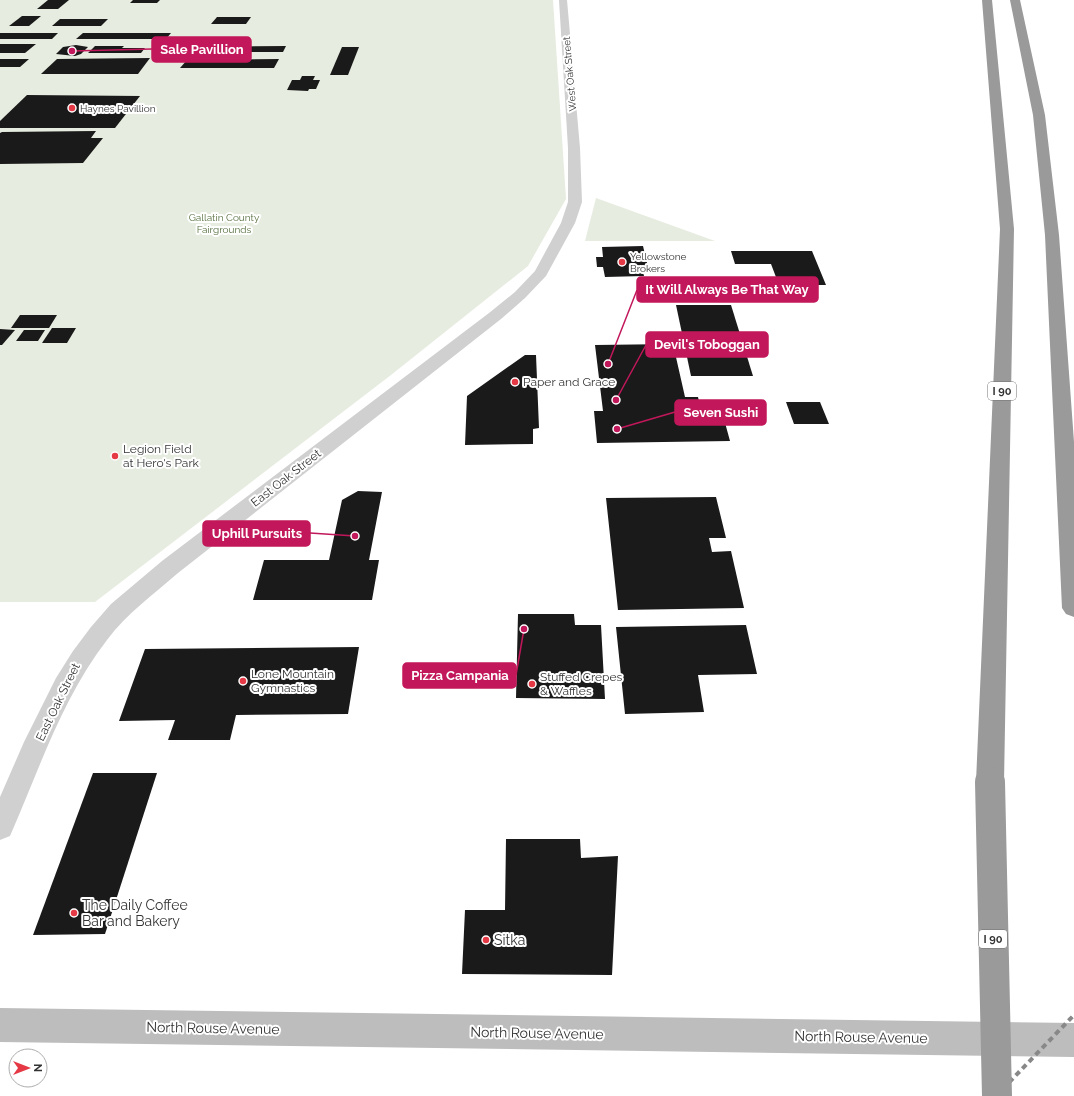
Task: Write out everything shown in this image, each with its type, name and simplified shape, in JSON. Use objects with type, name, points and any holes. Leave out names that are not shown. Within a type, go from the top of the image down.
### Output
[{"type":"highway","name":"I 90","points":[[987,0],[1007,229],[990,782],[996,1096]]},
{"type":"highway","points":[[1015,0],[1039,116],[1052,235],[1074,608]]},
{"type":"main road","name":"North Rouse Avenue","points":[[0,1025],[1074,1040]]},
{"type":"street","name":"West Oak Street","points":[[563,0],[574,148]]},
{"type":"street","name":"East Oak Street","points":[[0,827],[58,697],[78,660],[120,609],[170,567],[495,316],[520,295],[541,273],[568,223],[575,202],[574,148]]},
{"type":"green space","name":"Gallatin County Fairgrounds","points":[[0,0],[553,0],[566,199],[528,266],[391,375],[95,602],[0,602]]},
{"type":"green space","points":[[596,198],[715,241],[585,241]]},
{"type":"building","points":[[48,0],[69,0],[58,9],[37,9]]},
{"type":"building","points":[[133,0],[160,0],[157,3],[130,3]]},
{"type":"building","points":[[22,16],[41,16],[29,26],[9,26]]},
{"type":"building","points":[[217,17],[251,17],[246,24],[211,24]]},
{"type":"building","points":[[60,19],[108,19],[101,26],[52,26]]},
{"type":"building","points":[[0,33],[58,33],[52,39],[0,39]]},
{"type":"building","points":[[83,33],[171,33],[166,39],[76,39]]},
{"type":"building","points":[[0,44],[36,44],[25,53],[0,53]]},
{"type":"building","points":[[76,45],[88,47],[81,54],[75,56],[56,54],[63,47]]},
{"type":"building","points":[[95,46],[145,48],[141,53],[88,53]]},
{"type":"building","points":[[286,46],[283,52],[191,52],[195,47]]},
{"type":"building","points":[[342,47],[359,47],[348,75],[330,75]]},
{"type":"building","points":[[150,58],[138,74],[41,74],[57,59]]},
{"type":"building","points":[[0,59],[29,59],[20,67],[0,67]]},
{"type":"building","points":[[279,59],[274,68],[180,68],[187,60]]},
{"type":"building","points":[[302,76],[315,76],[313,80],[320,80],[316,89],[309,89],[308,91],[287,90],[292,80],[300,80]]},
{"type":"building","name":"Haynes Pavillion","points":[[27,95],[140,96],[115,128],[0,128],[0,121]]},
{"type":"building","points":[[96,131],[91,138],[103,138],[83,163],[0,164],[0,133],[2,132]]},
{"type":"building","name":"Yellowstone Brokers","points":[[643,246],[648,267],[642,268],[644,276],[605,277],[603,267],[597,267],[596,257],[603,257],[602,247]]},
{"type":"building","points":[[731,251],[812,251],[826,285],[779,285],[771,264],[735,264]]},
{"type":"building","points":[[676,305],[731,305],[753,376],[691,376]]},
{"type":"building","points":[[20,315],[57,315],[49,328],[11,328]]},
{"type":"building","points":[[52,328],[76,328],[67,343],[42,343]]},
{"type":"building","points":[[0,329],[15,330],[2,345],[0,345]]},
{"type":"building","points":[[24,330],[45,330],[38,341],[16,341]]},
{"type":"building","points":[[673,344],[685,397],[698,397],[703,419],[724,419],[730,441],[597,443],[594,411],[603,411],[595,345]]},
{"type":"building","points":[[525,355],[536,355],[539,428],[533,429],[533,444],[465,445],[467,396]]},
{"type":"building","points":[[786,402],[820,402],[829,424],[794,424]]},
{"type":"building","points":[[358,491],[382,492],[369,560],[379,560],[372,600],[253,600],[264,560],[329,560],[342,500]]},
{"type":"building","points":[[716,497],[726,538],[709,538],[712,552],[731,551],[744,608],[618,610],[606,498]]},
{"type":"building","points":[[518,614],[574,614],[575,625],[601,625],[605,699],[516,698]]},
{"type":"building","points":[[746,625],[757,674],[698,675],[704,712],[625,714],[616,627]]},
{"type":"building","name":"Lone Mountain Gymnastics","points":[[359,647],[348,714],[236,715],[230,740],[168,740],[175,720],[119,721],[145,649]]},
{"type":"building","points":[[93,773],[157,773],[105,934],[33,935]]},
{"type":"building","points":[[506,839],[580,839],[581,858],[618,856],[612,975],[462,974],[465,910],[505,910]]},
{"type":"railway","points":[[996,1096],[1074,1015]]},
{"type":"place","name":"Sale Pavillion","points":[[72,51]]},
{"type":"place","name":"Haynes Pavillion","points":[[72,108]]},
{"type":"place","name":"Yellowstone Brokers","points":[[622,262]]},
{"type":"place","name":"It Will Always Be That Way","points":[[608,364]]},
{"type":"place","name":"Paper and Grace","points":[[515,382]]},
{"type":"place","name":"Devil's Toboggan","points":[[616,400]]},
{"type":"place","name":"Seven Sushi","points":[[617,429]]},
{"type":"place","name":"Legion Field at Hero's Park","points":[[115,456]]},
{"type":"place","name":"Uphill Pursuits","points":[[355,536]]},
{"type":"place","name":"Pizza Campania","points":[[524,629]]},
{"type":"place","name":"Lone Mountain Gymnastics","points":[[243,681]]},
{"type":"place","name":"Stuffed Crepes & Waffles","points":[[532,684]]},
{"type":"place","name":"The Daily Coffee Bar and Bakery","points":[[74,913]]},
{"type":"place","name":"Sitka","points":[[486,940]]}]
